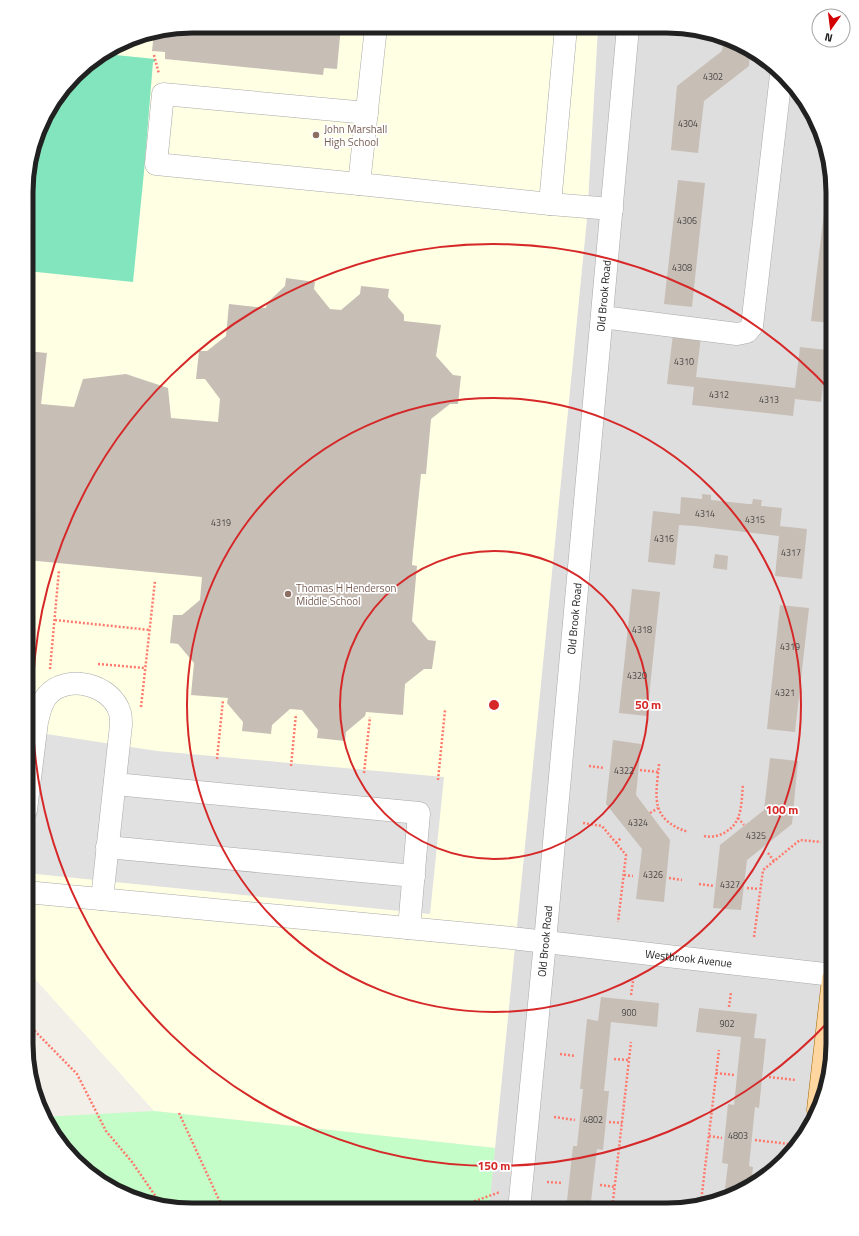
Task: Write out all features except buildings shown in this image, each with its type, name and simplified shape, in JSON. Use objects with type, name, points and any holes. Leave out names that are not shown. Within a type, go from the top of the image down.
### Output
[{"type":"main road","points":[[821,1086],[826,1040]]},
{"type":"street","points":[[359,184],[368,113],[375,33]]},
{"type":"street","points":[[550,204],[565,33]]},
{"type":"street","name":"Old Brook Road","points":[[520,1203],[545,942],[627,33]]},
{"type":"street","points":[[602,317],[737,334],[747,332],[752,326],[780,79]]},
{"type":"street","points":[[368,113],[163,94],[156,164],[612,209]]},
{"type":"street","points":[[33,754],[40,708],[46,697],[55,689],[67,684],[78,684],[101,690],[109,696],[120,712],[121,725],[102,899]]},
{"type":"street","points":[[115,784],[419,814],[409,928]]},
{"type":"street","points":[[107,847],[414,876]]},
{"type":"street","name":"Westbrook Avenue","points":[[33,893],[545,942],[826,974]]},
{"type":"path","points":[[50,671],[59,570]]},
{"type":"path","points":[[140,714],[155,581]]},
{"type":"path","points":[[54,620],[150,630]]},
{"type":"path","points":[[96,664],[145,668]]},
{"type":"path","points":[[217,758],[223,700]]},
{"type":"path","points":[[438,780],[445,710]]},
{"type":"path","points":[[291,766],[296,714]]},
{"type":"path","points":[[364,773],[370,716]]},
{"type":"path","points":[[659,764],[656,796],[658,808],[671,825],[688,832]]},
{"type":"path","points":[[589,766],[604,768]]},
{"type":"path","points":[[640,770],[658,772]]},
{"type":"path","points":[[704,836],[710,837],[722,834],[731,828],[738,818],[743,784]]},
{"type":"path","points":[[650,813],[658,808]]},
{"type":"path","points":[[738,818],[744,825]]},
{"type":"path","points":[[583,823],[601,825],[626,855],[618,922]]},
{"type":"path","points":[[616,843],[621,838]]},
{"type":"path","points":[[754,937],[762,871],[800,840],[821,842]]},
{"type":"path","points":[[768,853],[774,861]]},
{"type":"path","points":[[624,875],[633,876]]},
{"type":"path","points":[[669,878],[682,880]]},
{"type":"path","points":[[699,884],[714,886]]},
{"type":"path","points":[[747,888],[759,889]]},
{"type":"path","points":[[631,995],[633,981]]},
{"type":"path","points":[[729,1007],[731,992]]},
{"type":"path","points":[[33,1029],[77,1074],[106,1131],[132,1162],[159,1200]]},
{"type":"path","points":[[613,1203],[631,1042]]},
{"type":"path","points":[[702,1199],[719,1050]]},
{"type":"path","points":[[560,1054],[575,1056]]},
{"type":"path","points":[[614,1059],[629,1060]]},
{"type":"path","points":[[716,1073],[734,1075]]},
{"type":"path","points":[[769,1077],[796,1080]]},
{"type":"path","points":[[178,1113],[220,1202],[226,1203]]},
{"type":"path","points":[[554,1118],[575,1120]]},
{"type":"path","points":[[609,1122],[622,1123]]},
{"type":"path","points":[[709,1136],[722,1138]]},
{"type":"path","points":[[755,1140],[788,1144]]},
{"type":"path","points":[[547,1182],[563,1183]]},
{"type":"path","points":[[472,1203],[475,1200],[521,1185]]},
{"type":"path","points":[[600,1185],[615,1187]]},
{"type":"shaded area","points":[[598,33],[688,34],[718,41],[738,49],[772,72],[787,87],[805,112],[818,141],[826,181],[826,1055],[818,1095],[810,1115],[799,1133],[780,1157],[756,1176],[738,1187],[708,1198],[678,1203],[490,1203],[587,218]]},
{"type":"shaded area","name":"Thomas H Henderson Middle School","points":[[598,33],[587,218],[495,1148],[154,1111],[33,977],[33,181],[38,151],[49,121],[60,103],[79,79],[103,60],[121,49],[141,41],[171,34]]},
{"type":"shaded area","points":[[33,732],[157,751],[444,777],[430,914],[33,874]]},
{"type":"green space","points":[[111,55],[155,59],[155,62],[153,62],[133,282],[33,272],[33,181],[41,141],[54,112],[72,87],[87,72]]},
{"type":"green space","points":[[154,1111],[495,1148],[490,1203],[171,1202],[141,1195],[121,1187],[103,1176],[79,1157],[60,1133],[50,1117]]},
{"type":"place","name":"John Marshall High School","points":[[316,135]]},
{"type":"place","name":"Thomas H Henderson Middle School","points":[[288,594]]}]
